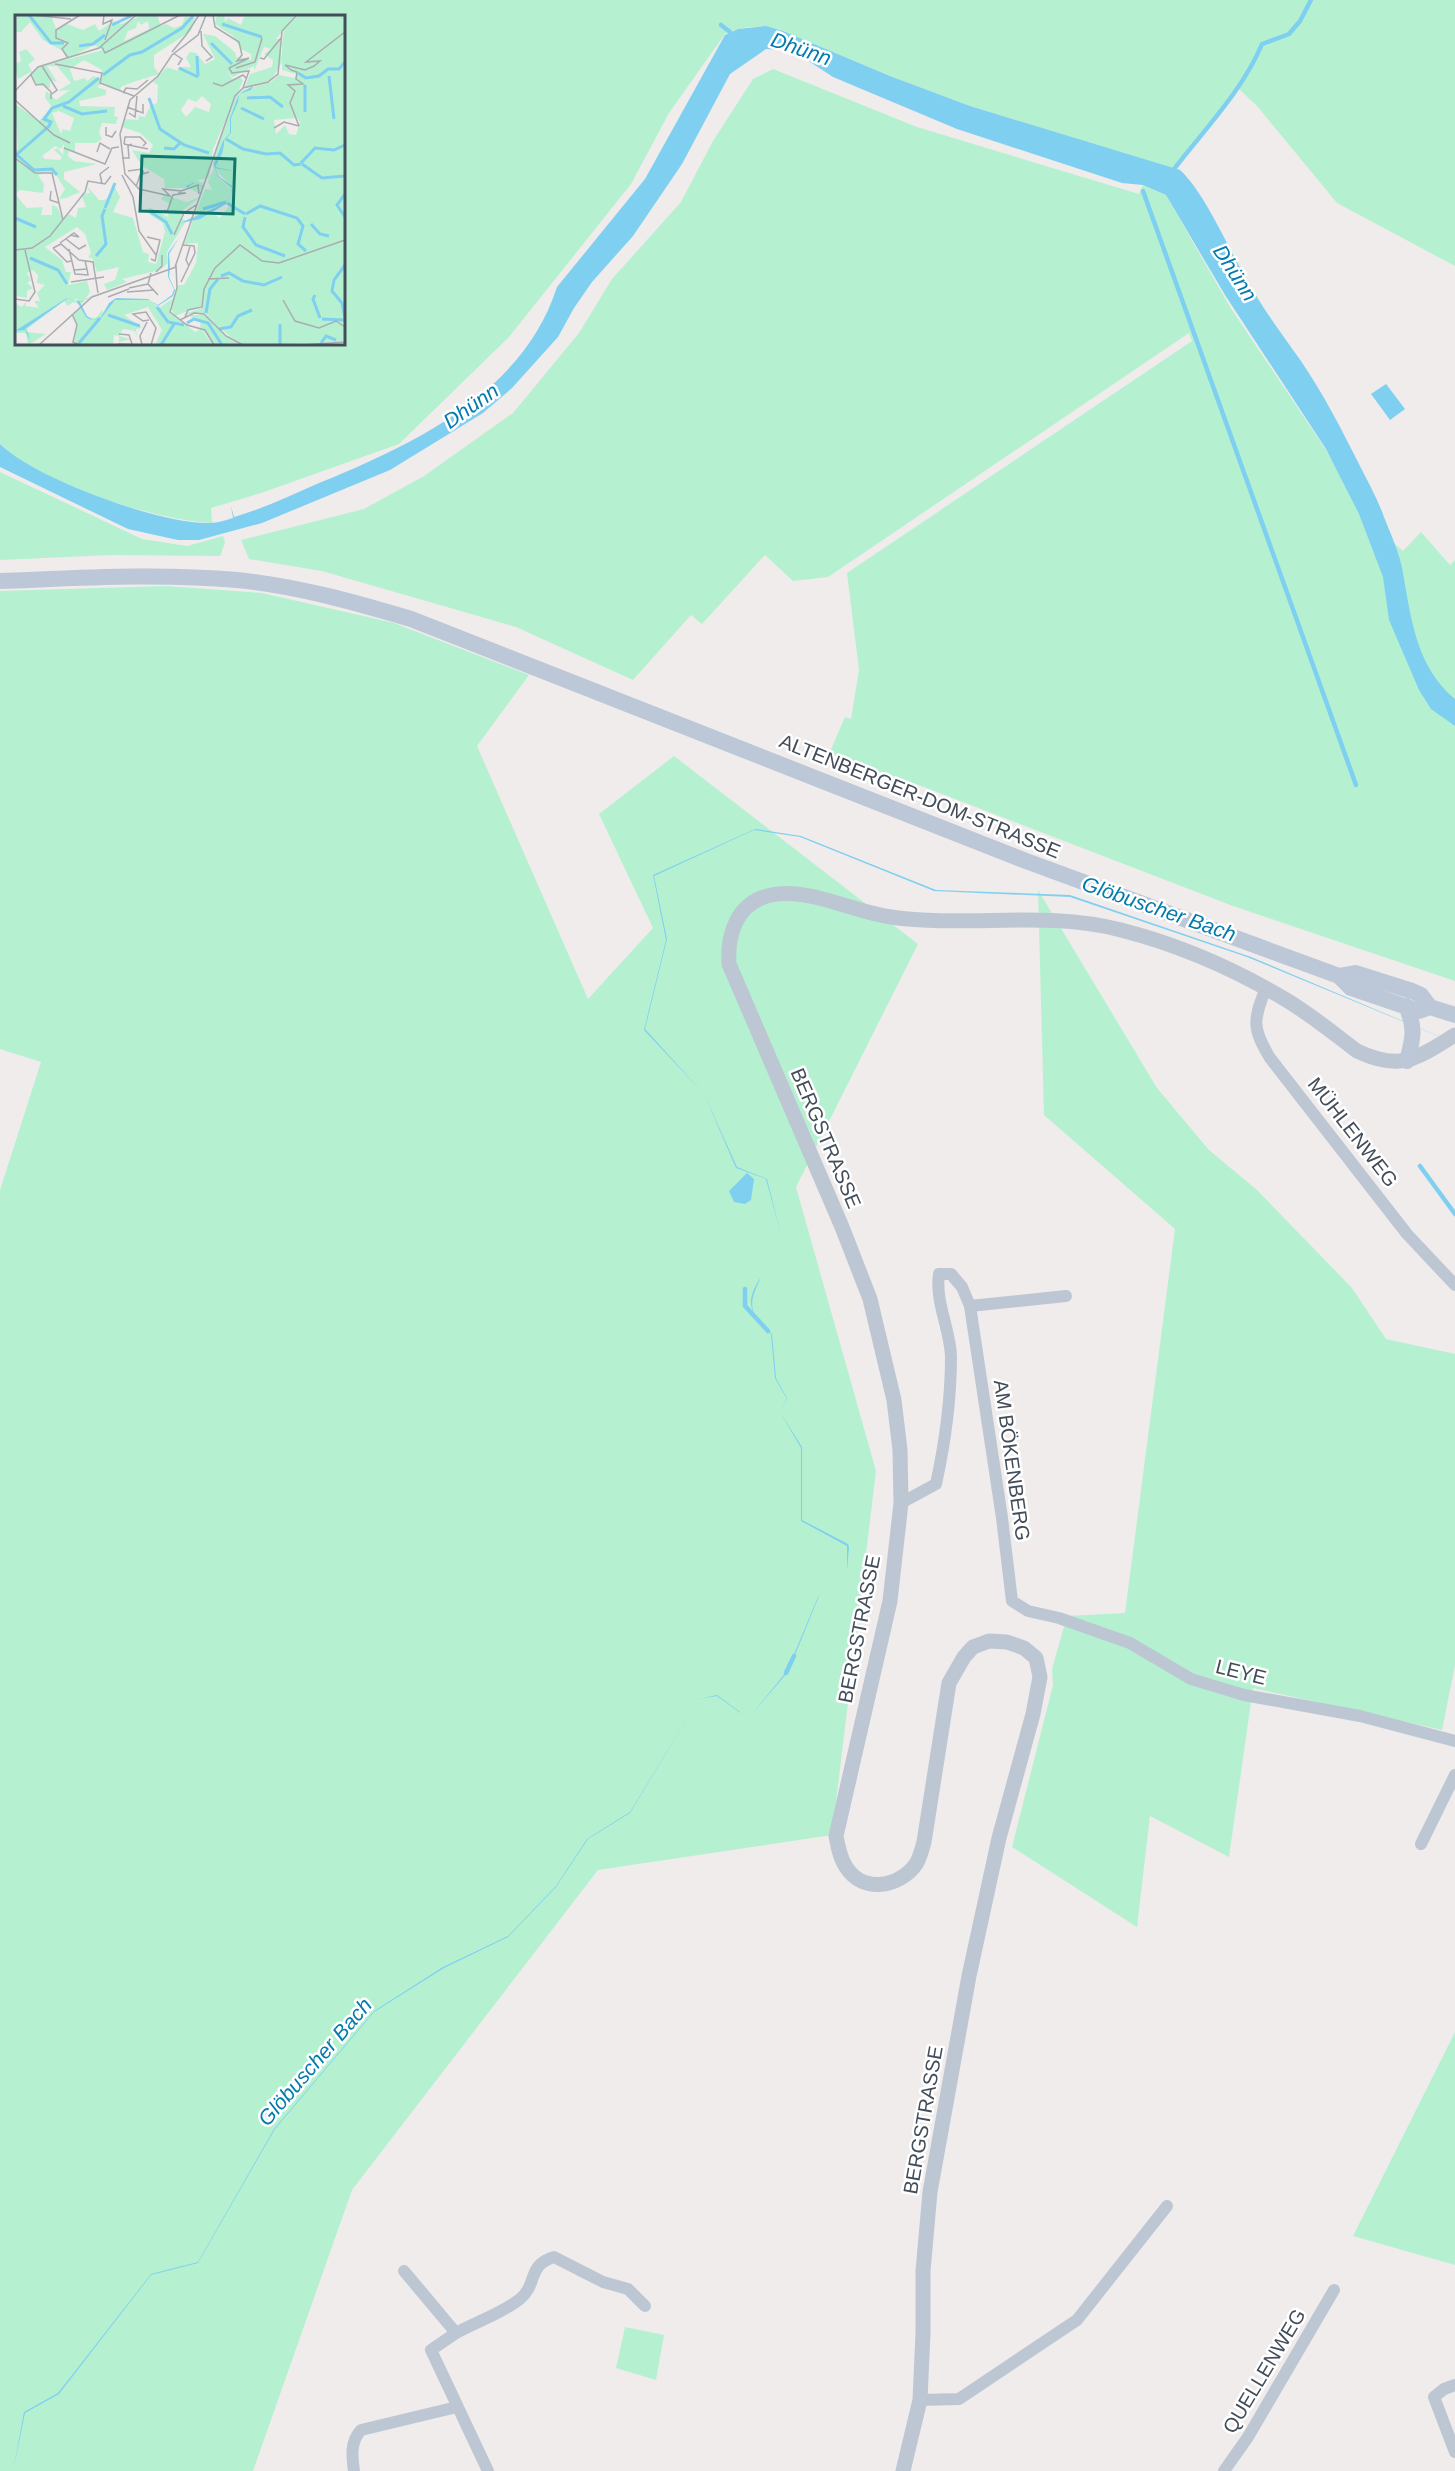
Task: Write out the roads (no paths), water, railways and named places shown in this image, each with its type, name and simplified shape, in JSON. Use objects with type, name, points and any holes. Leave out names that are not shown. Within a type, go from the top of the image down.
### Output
[{"type":"main road","name":"ALTENBERGER-DOM-STRASSE","points":[[0,581],[108,576],[178,576],[239,580],[336,597],[411,619],[1026,861],[1339,976],[1351,988],[1419,1011],[1430,1007]]},
{"type":"main road","name":"ALTENBERGER-DOM-STRASSE","points":[[1339,976],[1355,973],[1412,991],[1421,995],[1430,1007],[1455,1015]]},
{"type":"main road","points":[[1406,1006],[1413,1020],[1413,1036],[1407,1061]]},
{"type":"street","name":"BERGSTRASSE","points":[[903,2471],[920,2400],[924,2333],[923,2271],[930,2192],[969,1976],[999,1838],[1033,1714],[1040,1677],[1035,1658],[1024,1648],[1007,1642],[989,1641],[973,1647],[964,1657],[949,1683],[924,1842],[917,1863],[896,1881],[883,1886],[866,1883],[847,1870],[836,1836],[890,1601],[901,1503],[900,1450],[894,1400],[870,1299],[842,1227],[729,964],[727,945],[738,916],[753,902],[771,895],[790,893],[879,915],[911,920],[951,922],[1032,919],[1077,922],[1120,930],[1159,942],[1266,988],[1304,1012],[1357,1051],[1385,1061],[1407,1061]]},
{"type":"street","name":"MÜHLENWEG","points":[[1266,988],[1259,1005],[1255,1027],[1270,1058],[1407,1234],[1455,1285]]},
{"type":"street","points":[[1407,1061],[1455,1035]]},
{"type":"street","name":"AM BÖKENBERG","points":[[901,1503],[936,1484],[944,1446],[951,1354],[937,1290],[939,1274],[951,1274],[962,1287],[970,1306],[1012,1601],[1028,1611]]},
{"type":"street","points":[[970,1306],[1066,1296]]},
{"type":"street","name":"LEYE","points":[[1028,1611],[1059,1618],[1130,1643],[1191,1679],[1244,1695],[1360,1716],[1455,1741]]},
{"type":"street","points":[[1421,1844],[1455,1775]]},
{"type":"street","points":[[920,2400],[959,2399],[1077,2320],[1167,2206]]},
{"type":"street","points":[[488,2471],[431,2350],[456,2333],[519,2300],[530,2288],[536,2267],[542,2261],[554,2257],[603,2282],[628,2289],[645,2306]]},
{"type":"street","points":[[404,2271],[456,2333]]},
{"type":"street","name":"QUELLENWEG","points":[[1224,2471],[1248,2437],[1334,2290]]},
{"type":"street","points":[[1455,2385],[1444,2389],[1434,2397],[1455,2452]]},
{"type":"street","points":[[354,2471],[352,2447],[356,2435],[361,2430],[457,2407]]},
{"type":"water","name":"Dhünn","points":[[766,26],[970,106],[1180,170],[1198,192],[1216,221],[1239,266],[1272,321],[1318,387],[1373,492],[1400,559],[1413,625],[1424,658],[1442,687],[1455,699],[1455,726],[1431,709],[1419,690],[1389,620],[1383,577],[1359,514],[1326,449],[1225,295],[1166,195],[1143,185],[1122,183],[957,129],[833,77],[804,58],[782,50],[766,49],[730,74],[682,164],[633,236],[592,282],[558,337],[512,388],[483,413],[390,470],[262,523],[199,540],[178,540],[128,529],[0,467],[0,444],[40,471],[99,497],[131,508],[188,522],[210,523],[233,518],[231,506],[234,517],[245,514],[355,468],[427,432],[461,410],[492,385],[519,357],[541,324],[557,287],[645,179],[725,35],[738,29]]},
{"type":"water","points":[[1386,384],[1405,409],[1390,420],[1371,394]]},
{"type":"water","name":"Glöbuscher Bach","points":[[755,829],[801,836],[936,890],[1070,895],[1251,957],[1455,1043],[1247,957],[1070,897],[934,891],[800,837],[754,830],[654,876],[667,939],[645,1029],[704,1094],[644,1030],[666,940],[653,875]]},
{"type":"water","points":[[704,1094],[737,1167],[767,1179],[781,1235],[766,1179],[736,1168]]},
{"type":"water","points":[[747,1173],[754,1179],[751,1200],[745,1204],[734,1202],[729,1191]]},
{"type":"water","points":[[761,1277],[752,1301],[756,1316],[752,1308],[751,1302],[752,1294]]},
{"type":"water","points":[[765,1328],[772,1334],[776,1378],[787,1399],[775,1378],[771,1334]]},
{"type":"water","points":[[780,1412],[802,1447],[802,1520],[848,1544],[847,1571],[847,1546],[801,1521],[801,1448]]},
{"type":"water","points":[[819,1596],[788,1672],[752,1714],[787,1671]]},
{"type":"water","points":[[717,1695],[740,1712],[752,1714],[739,1712],[717,1696],[699,1699]]},
{"type":"water","name":"Glöbuscher Bach","points":[[699,1699],[630,1813],[588,1839],[556,1887],[508,1937],[444,1968],[374,2012],[275,2129],[198,2263],[151,2275],[59,2394],[25,2413],[13,2471],[24,2412],[58,2393],[151,2274],[198,2262],[274,2129],[374,2011],[443,1967],[508,1936],[556,1886],[587,1839],[630,1812]]},
{"type":"waterway","points":[[1171,173],[1233,95],[1254,62],[1262,44],[1289,34],[1300,21],[1311,0]]},
{"type":"waterway","points":[[721,25],[730,32]]},
{"type":"waterway","points":[[1143,191],[1356,785]]},
{"type":"waterway","points":[[1420,1166],[1455,1214]]},
{"type":"waterway","name":"Glöbuscher Bach","points":[[745,1289],[745,1306],[768,1331]]},
{"type":"waterway","name":"Glöbuscher Bach","points":[[786,1673],[794,1656]]}]
